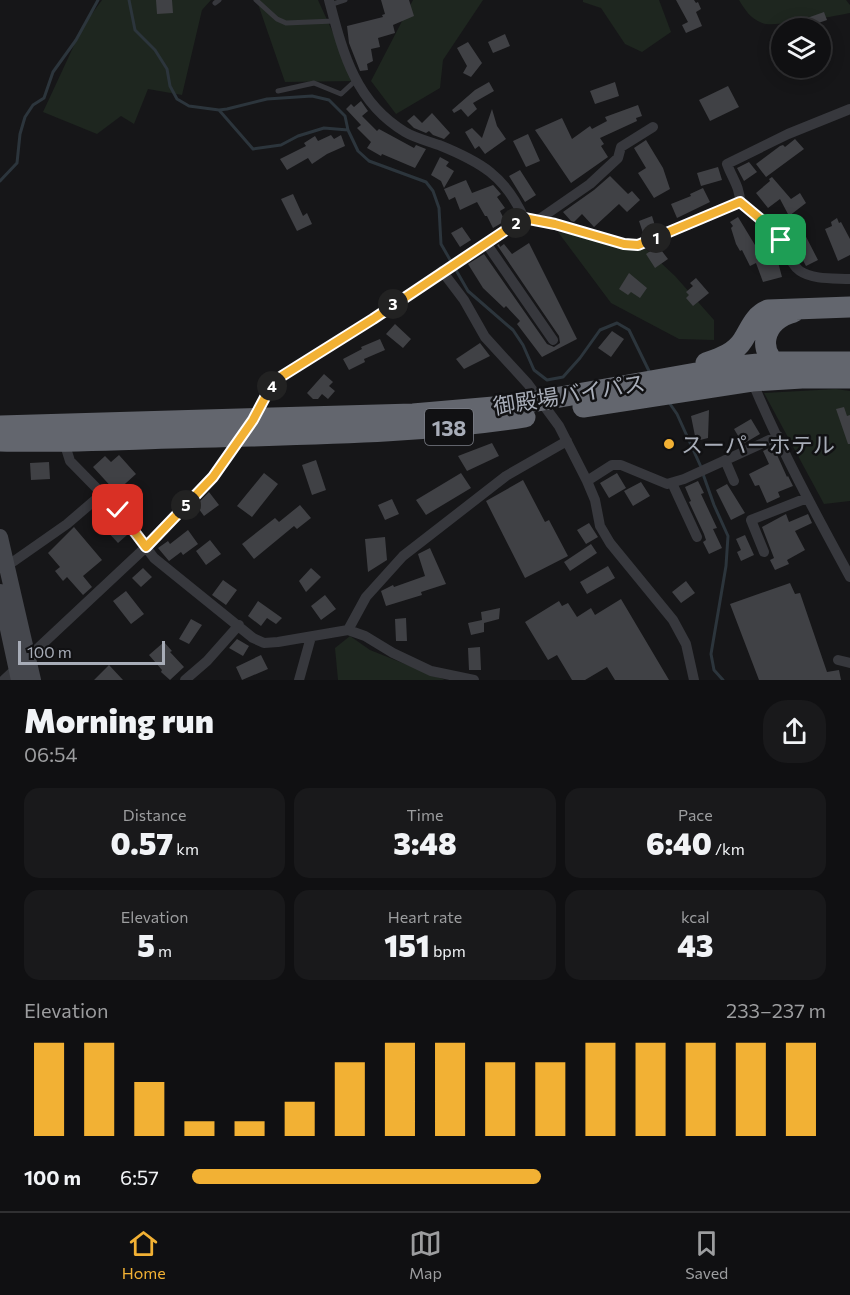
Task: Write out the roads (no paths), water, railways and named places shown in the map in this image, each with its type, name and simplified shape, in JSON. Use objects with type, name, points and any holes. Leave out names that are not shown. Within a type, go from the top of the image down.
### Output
[{"type":"highway","points":[[661,386],[729,354],[740,345],[753,321],[763,312],[774,309],[850,307]]},
{"type":"highway","points":[[818,308],[786,314],[772,323],[766,333],[769,351],[779,367],[789,371],[828,371],[850,377]]},
{"type":"highway","name":"御殿場バイパス","points":[[0,426],[247,428],[386,432],[467,426],[545,407],[661,386],[730,367],[775,362],[850,362]]},
{"type":"highway","name":"御殿場バイパス","points":[[661,386],[850,377]]},
{"type":"highway","name":"御殿場バイパス","points":[[0,441],[64,442],[247,428]]},
{"type":"street","points":[[330,2],[334,21],[355,81],[365,96],[385,117],[406,133],[480,163],[499,178],[524,218]]},
{"type":"street","points":[[740,202],[740,190],[733,180],[728,164],[788,134],[850,109]]},
{"type":"street","points":[[538,220],[590,184],[618,158],[621,147],[653,127]]},
{"type":"street","points":[[4,680],[21,668],[146,547],[213,477],[247,428],[270,388],[282,376],[373,319],[442,271],[524,218],[624,244],[638,245],[740,202]]},
{"type":"street","points":[[740,202],[781,240],[794,266],[801,272],[811,276],[850,279]]},
{"type":"street","points":[[486,243],[553,340]]},
{"type":"street","points":[[442,271],[464,300],[486,337],[545,407],[567,441],[595,500],[600,526],[610,543],[673,620],[686,644],[694,680]]},
{"type":"street","points":[[752,381],[807,498],[850,577]]},
{"type":"street","points":[[587,481],[612,465],[621,465],[667,484],[672,483],[778,436]]},
{"type":"street","points":[[348,630],[366,597],[403,556],[506,476],[567,441]]},
{"type":"street","points":[[64,442],[70,461],[118,510],[154,558],[253,638],[264,643],[348,630],[365,636],[393,653],[431,671],[474,680]]},
{"type":"street","points":[[725,460],[734,481]]},
{"type":"street","points":[[672,483],[697,537]]},
{"type":"street","points":[[8,566],[67,524],[102,494]]},
{"type":"street","points":[[764,552],[751,520],[807,498]]},
{"type":"street","points":[[0,537],[8,566],[21,668]]},
{"type":"street","points":[[0,593],[21,668],[33,680]]},
{"type":"street","points":[[185,680],[207,661],[239,625]]},
{"type":"street","points":[[299,680],[311,637]]},
{"type":"street","points":[[838,660],[850,663]]},
{"type":"lane","points":[[256,0],[277,19],[286,23],[334,21]]},
{"type":"lane","points":[[330,2],[345,0]]},
{"type":"lane","points":[[278,91],[314,83],[341,94],[355,81]]},
{"type":"waterway","points":[[0,181],[17,163],[20,134],[25,117],[33,105],[44,98],[53,72],[76,40],[98,0]]},
{"type":"waterway","points":[[129,0],[135,30],[155,50],[167,69],[170,86],[177,99],[189,106],[219,110],[267,99],[312,96],[329,100],[345,116],[348,130],[358,151],[369,161],[426,182],[433,191],[439,208],[441,244],[468,291],[513,330],[523,345],[534,370],[547,380],[563,377],[600,330],[617,323],[629,330],[650,373]]},
{"type":"waterway","points":[[219,110],[253,149],[281,145],[298,136],[324,128],[348,130]]},
{"type":"waterway","points":[[668,401],[677,414],[701,467]]},
{"type":"waterway","points":[[703,474],[728,536],[726,566],[711,654],[714,670],[723,680]]},
{"type":"place","name":"スーパーホテル","points":[[669,444]]}]
